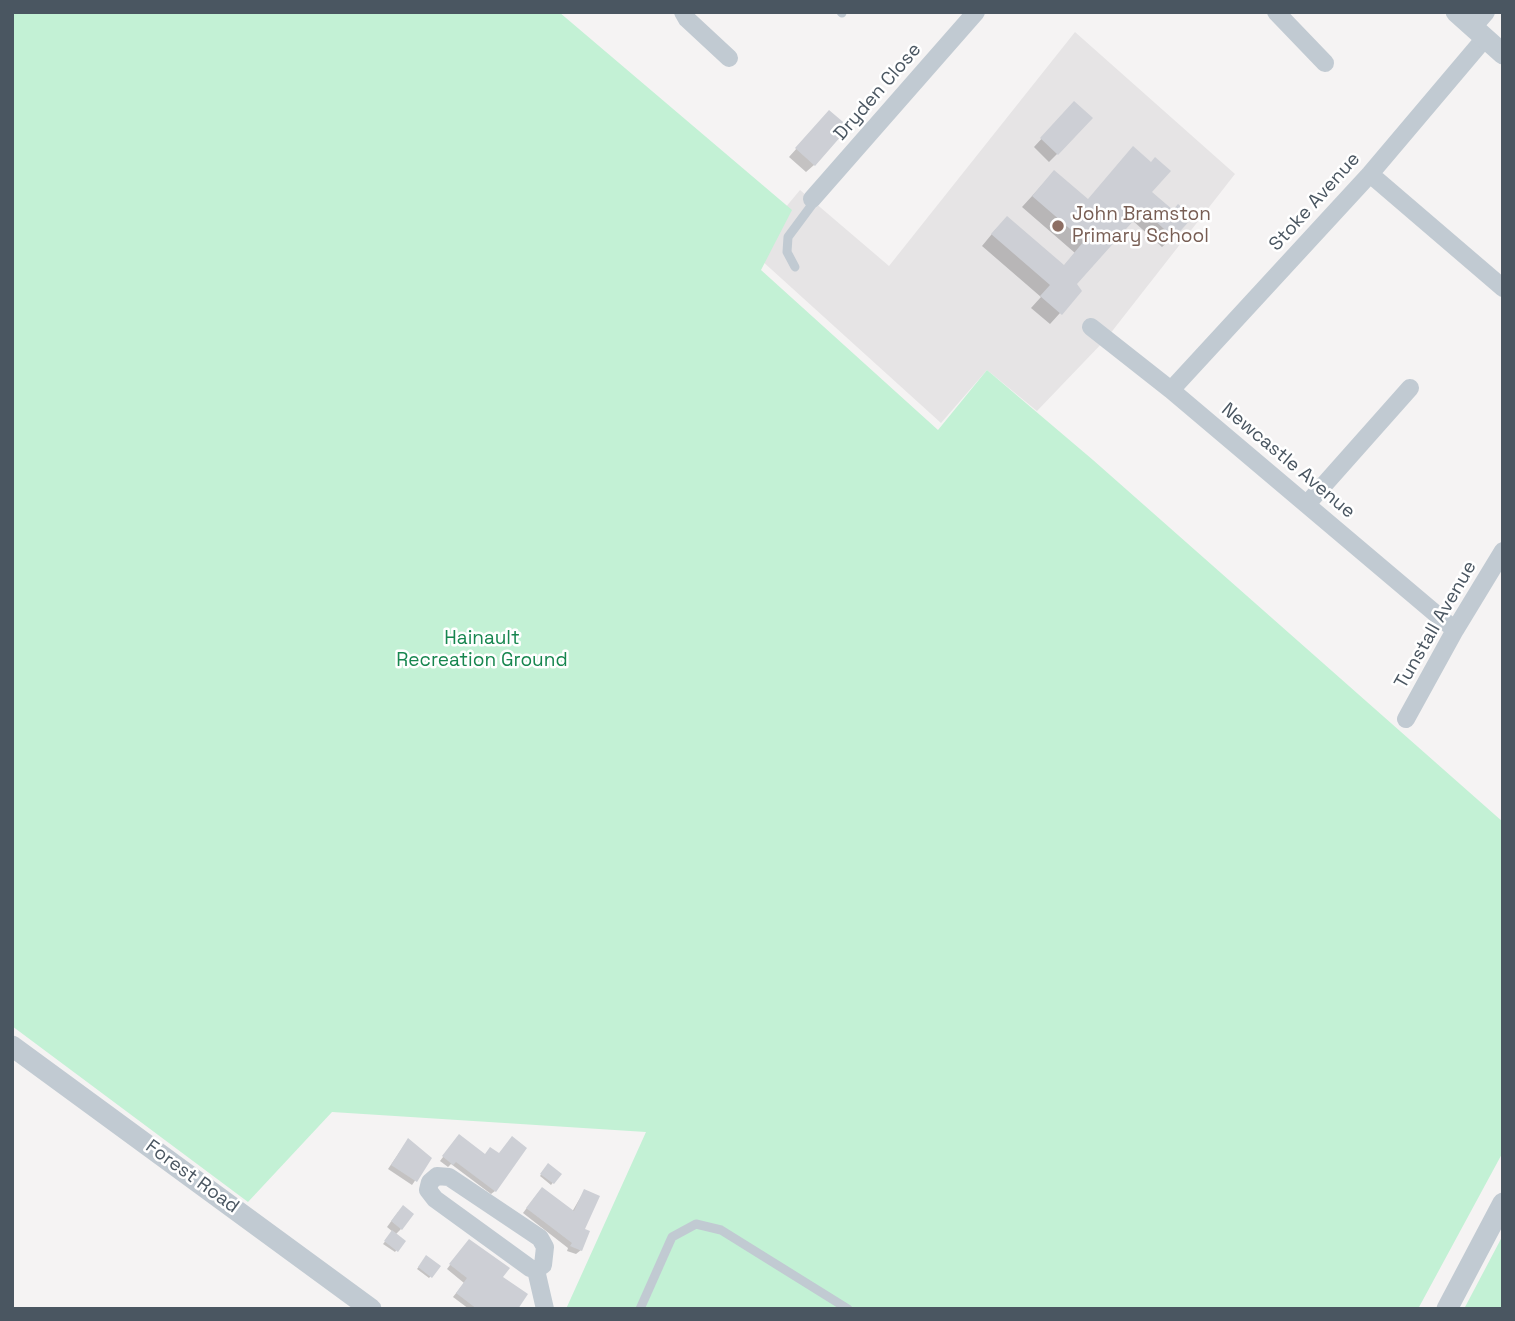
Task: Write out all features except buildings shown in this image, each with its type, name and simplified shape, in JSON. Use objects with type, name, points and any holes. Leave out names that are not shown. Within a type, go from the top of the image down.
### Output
[{"type":"street","points":[[683,12],[687,19],[729,58]]},
{"type":"street","name":"Dryden Close","points":[[812,199],[976,12]]},
{"type":"street","points":[[1276,12],[1325,63]]},
{"type":"street","points":[[1456,12],[1481,26],[1503,54]]},
{"type":"street","name":"Stoke Avenue","points":[[1171,390],[1370,174],[1481,26]]},
{"type":"street","points":[[1370,174],[1503,288]]},
{"type":"street","name":"Newcastle Avenue","points":[[1091,327],[1171,390],[1455,630]]},
{"type":"street","points":[[1307,504],[1410,388]]},
{"type":"street","name":"Tunstall Avenue","points":[[1406,719],[1503,551]]},
{"type":"street","name":"Forest Road","points":[[12,1046],[370,1309]]},
{"type":"street","points":[[437,1175],[449,1177],[540,1238],[545,1247],[543,1265],[536,1270],[435,1199],[428,1190],[430,1182],[437,1175]]},
{"type":"street","points":[[1447,1309],[1503,1203]]},
{"type":"street","points":[[536,1270],[545,1309]]},
{"type":"lane","points":[[795,267],[787,252],[788,237],[814,202],[812,199]]},
{"type":"lane","points":[[640,1309],[672,1237],[696,1224],[722,1230],[848,1309]]},
{"type":"shaded area","name":"John Bramston Primary School","points":[[1075,32],[1235,174],[1106,339],[1037,411],[987,370],[941,423],[750,250],[800,190],[889,266]]},
{"type":"green space","name":"Hainault Recreation Ground","points":[[12,12],[559,12],[792,210],[761,270],[938,430],[987,370],[1093,460],[1503,822],[1503,1152],[1418,1309],[566,1309],[646,1132],[332,1112],[248,1202],[12,1026]]},
{"type":"green space","points":[[1503,1235],[1503,1309],[1464,1309]]},
{"type":"place","name":"John Bramston Primary School","points":[[1058,226]]}]
